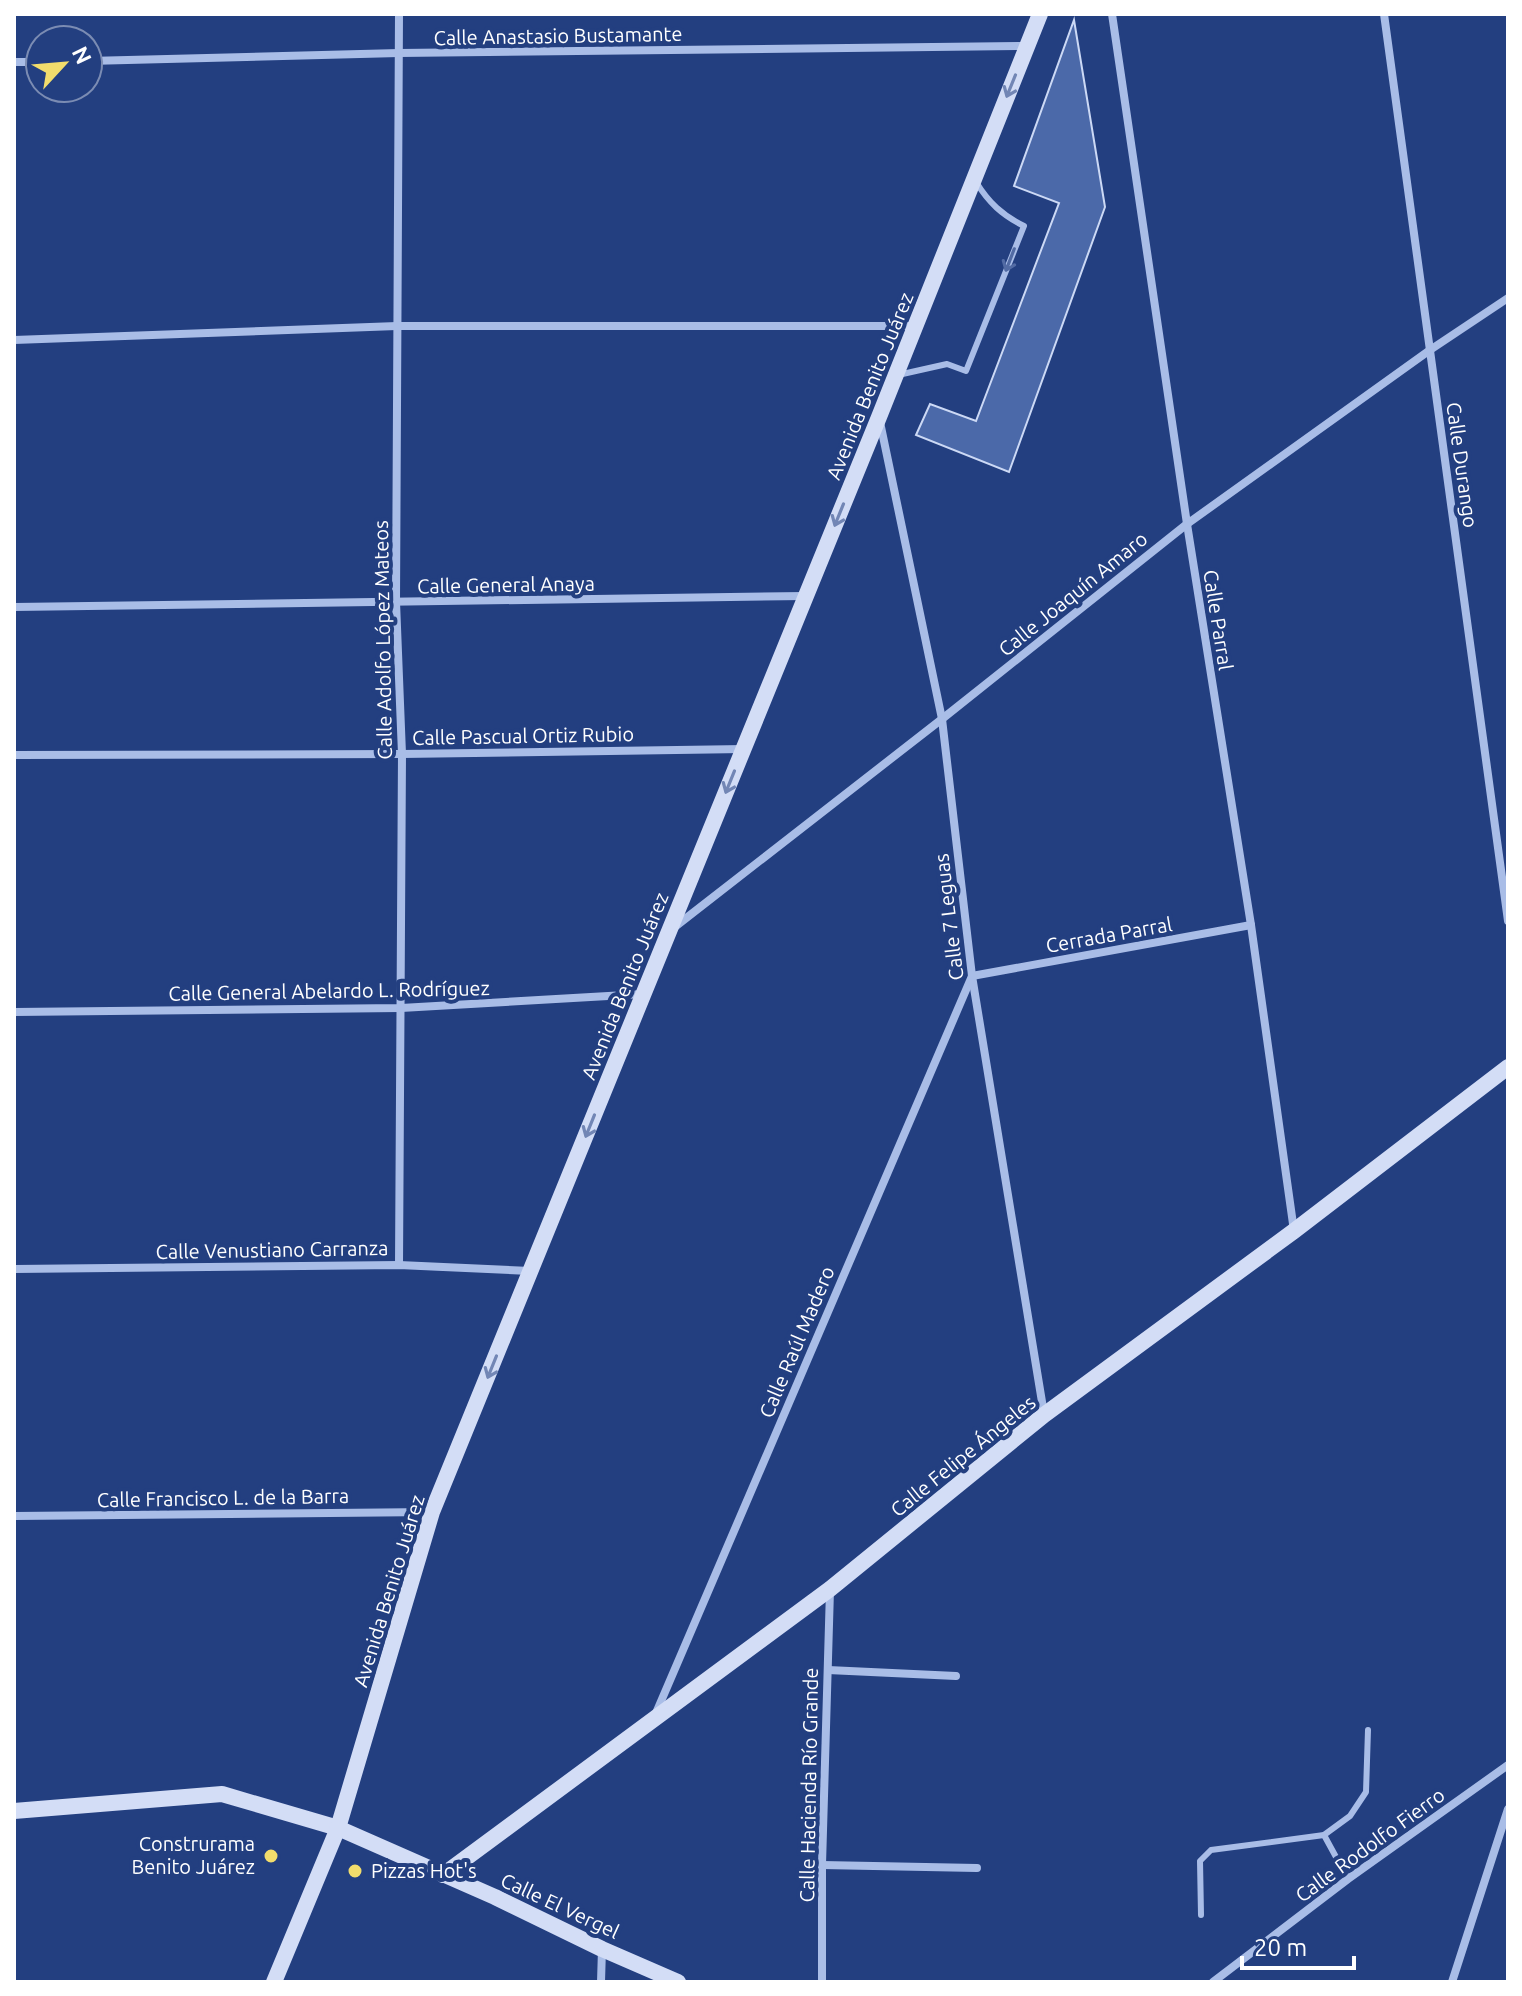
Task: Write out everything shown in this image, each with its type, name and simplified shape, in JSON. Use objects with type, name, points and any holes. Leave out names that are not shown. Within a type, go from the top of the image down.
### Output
[{"type":"street","name":"Calle Adolfo López Mateos","points":[[399,14],[396,602],[402,754],[399,1265]]},
{"type":"street","name":"Avenida Benito Juárez","points":[[274,1982],[338,1828],[432,1512],[1040,14]]},
{"type":"street","name":"Calle Parral","points":[[1112,14],[1187,524],[1251,925],[1294,1231]]},
{"type":"street","name":"Calle Durango","points":[[1384,14],[1508,921]]},
{"type":"street","name":"Calle Anastasio Bustamante","points":[[104,61],[399,53],[1027,46]]},
{"type":"street","name":"Calle Joaquín Amaro","points":[[669,931],[1187,524],[1508,298]]},
{"type":"street","points":[[14,340],[397,326],[915,326]]},
{"type":"street","name":"Calle 7 Leguas","points":[[879,417],[942,719],[972,976],[1044,1415]]},
{"type":"street","name":"Calle General Anaya","points":[[14,607],[806,596]]},
{"type":"street","name":"Calle Pascual Ortiz Rubio","points":[[14,755],[744,749]]},
{"type":"street","name":"Cerrada Parral","points":[[972,976],[1251,925]]},
{"type":"street","name":"Calle Raúl Madero","points":[[652,1722],[972,976]]},
{"type":"street","name":"Calle General Abelardo L. Rodríguez","points":[[14,1012],[401,1008],[644,994]]},
{"type":"street","name":"Calle Felipe Ángeles","points":[[443,1875],[830,1589],[1044,1415],[1294,1231],[1508,1067]]},
{"type":"street","name":"Calle Venustiano Carranza","points":[[14,1269],[399,1265],[531,1271]]},
{"type":"street","name":"Calle Francisco L. de la Barra","points":[[14,1516],[432,1512]]},
{"type":"street","name":"Calle Hacienda Río Grande","points":[[822,1982],[830,1589]]},
{"type":"street","points":[[828,1670],[956,1676]]},
{"type":"street","name":"Calle Rodolfo Fierro","points":[[1213,1982],[1348,1879],[1508,1765]]},
{"type":"street","name":"Calle El Vergel","points":[[14,1811],[222,1794],[338,1828],[678,1982]]},
{"type":"street","points":[[1452,1982],[1508,1809]]},
{"type":"street","points":[[822,1865],[977,1868]]},
{"type":"street","points":[[601,1982],[602,1949]]},
{"type":"lane","points":[[896,375],[947,364],[966,371],[1024,226],[1004,216],[974,179]]},
{"type":"lane","points":[[1201,1915],[1200,1861],[1211,1850],[1324,1835],[1350,1816],[1366,1792],[1368,1730]]},
{"type":"lane","points":[[1324,1835],[1348,1879]]},
{"type":"building","points":[[1074,20],[1105,207],[1009,472],[916,435],[930,404],[976,421],[1059,203],[1014,186]]},
{"type":"place","name":"Construrama Benito Juárez","points":[[271,1856]]},
{"type":"place","name":"Pizzas Hot's","points":[[355,1871]]}]
